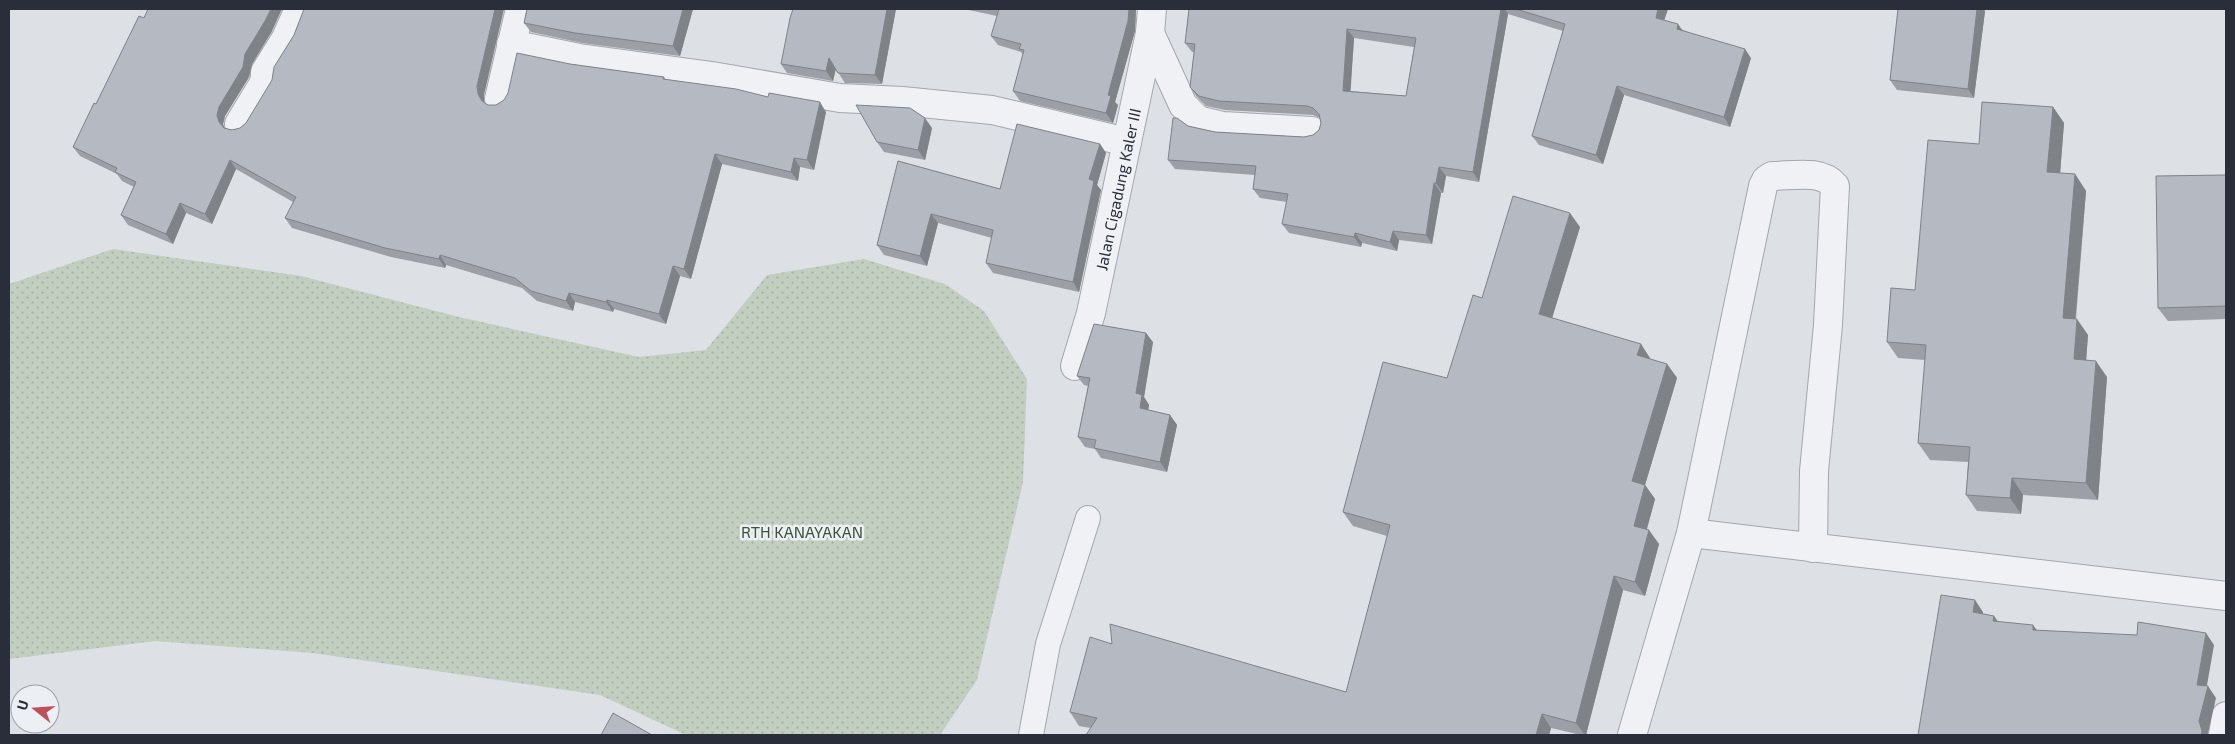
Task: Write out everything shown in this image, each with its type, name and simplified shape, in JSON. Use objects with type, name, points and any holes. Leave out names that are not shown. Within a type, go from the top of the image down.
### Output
[{"type":"street","points":[[239,124],[265,81],[265,72],[286,38],[299,9]]},
{"type":"street","points":[[499,99],[520,9]]},
{"type":"street","points":[[1151,21],[1183,105],[1198,120],[1222,126],[1312,131]]},
{"type":"street","name":"Jalan Cigadung Kaler III","points":[[1075,366],[1091,313],[1151,21]]},
{"type":"street","points":[[511,44],[579,58],[712,76],[840,98],[902,101],[992,110],[1127,142]]},
{"type":"street","points":[[1632,735],[1691,533],[1763,186],[1766,180],[1772,176],[1822,176],[1830,180],[1835,186],[1828,325],[1814,471],[1813,548]]},
{"type":"street","points":[[1691,533],[2226,596]]},
{"type":"street","points":[[2223,735],[2226,716]]},
{"type":"lane","points":[[1031,735],[1048,644],[1088,518]]},
{"type":"green space","name":"RTH KANAYAKAN","points":[[113,249],[301,276],[459,317],[639,357],[706,350],[767,275],[864,259],[945,284],[984,311],[1027,379],[1023,482],[977,680],[940,735],[686,735],[600,695],[313,653],[155,641],[9,659],[9,284]]},
{"type":"building","points":[[148,9],[271,9],[245,54],[243,67],[219,107],[217,115],[219,122],[224,128],[232,130],[240,128],[246,123],[272,80],[274,67],[294,35],[304,9],[495,9],[477,86],[478,94],[482,101],[488,105],[496,105],[504,100],[508,93],[517,53],[570,64],[736,89],[768,97],[769,93],[820,102],[807,160],[794,158],[791,172],[715,154],[684,269],[673,266],[659,314],[607,300],[606,302],[569,293],[566,301],[531,291],[515,278],[440,255],[439,259],[385,248],[285,218],[296,197],[230,160],[205,214],[180,203],[166,234],[121,215],[136,182],[115,172],[117,168],[73,147],[139,16],[144,18]]},
{"type":"building","points":[[527,9],[683,9],[673,46],[575,33],[524,23]]},
{"type":"building","points":[[793,9],[887,9],[875,75],[838,73],[829,58],[826,71],[781,64]]},
{"type":"building","points":[[999,9],[1129,9],[1128,21],[1108,95],[1111,96],[1106,113],[1013,91],[1024,50],[1019,49],[1021,44],[991,36]]},
{"type":"building","points":[[1189,9],[1501,9],[1473,172],[1439,167],[1436,183],[1434,183],[1426,235],[1393,231],[1390,242],[1355,233],[1354,237],[1282,224],[1288,194],[1253,189],[1256,166],[1168,160],[1173,118],[1177,118],[1188,126],[1215,132],[1304,137],[1313,135],[1319,130],[1321,123],[1319,114],[1313,108],[1307,106],[1219,101],[1199,96],[1190,87],[1195,44],[1185,43]],"holes":[[[1347,29],[1416,38],[1406,96],[1343,91]]]},
{"type":"building","points":[[1516,9],[1658,9],[1656,18],[1678,24],[1677,29],[1745,49],[1724,117],[1617,86],[1596,155],[1532,136],[1565,24]]},
{"type":"building","points":[[1898,9],[1977,9],[1968,89],[1890,80]]},
{"type":"building","points":[[1982,102],[2053,107],[2047,172],[2075,174],[2063,318],[2077,319],[2074,359],[2096,361],[2086,483],[2012,478],[2010,498],[1966,495],[1970,447],[1918,443],[1926,345],[1887,342],[1891,288],[1915,290],[1928,140],[1979,144]]},
{"type":"building","points":[[856,105],[910,108],[925,118],[918,150],[877,142]]},
{"type":"building","points":[[1017,124],[1100,144],[1089,179],[1094,181],[1073,282],[986,263],[993,230],[931,214],[920,256],[877,245],[898,161],[1000,189]]},
{"type":"building","points":[[2226,175],[2226,306],[2158,308],[2156,176]]},
{"type":"building","points":[[1513,196],[1570,213],[1539,314],[1641,344],[1637,355],[1667,364],[1632,481],[1645,485],[1634,526],[1649,530],[1635,582],[1614,576],[1576,723],[1542,714],[1536,735],[1086,735],[1097,718],[1070,712],[1090,637],[1112,644],[1110,624],[1346,692],[1390,525],[1343,512],[1383,362],[1447,378],[1473,295],[1482,298]]},
{"type":"building","points":[[1094,324],[1146,333],[1136,393],[1142,395],[1140,408],[1170,415],[1160,462],[1094,448],[1096,440],[1078,437],[1090,378],[1077,376]]},
{"type":"building","points":[[1941,595],[1975,600],[1973,612],[1994,616],[1993,621],[2033,625],[2033,630],[2137,635],[2138,622],[2206,633],[2197,685],[2208,686],[2199,721],[2202,731],[2201,735],[1918,735]]},
{"type":"building","points":[[613,713],[652,735],[601,735]]}]
